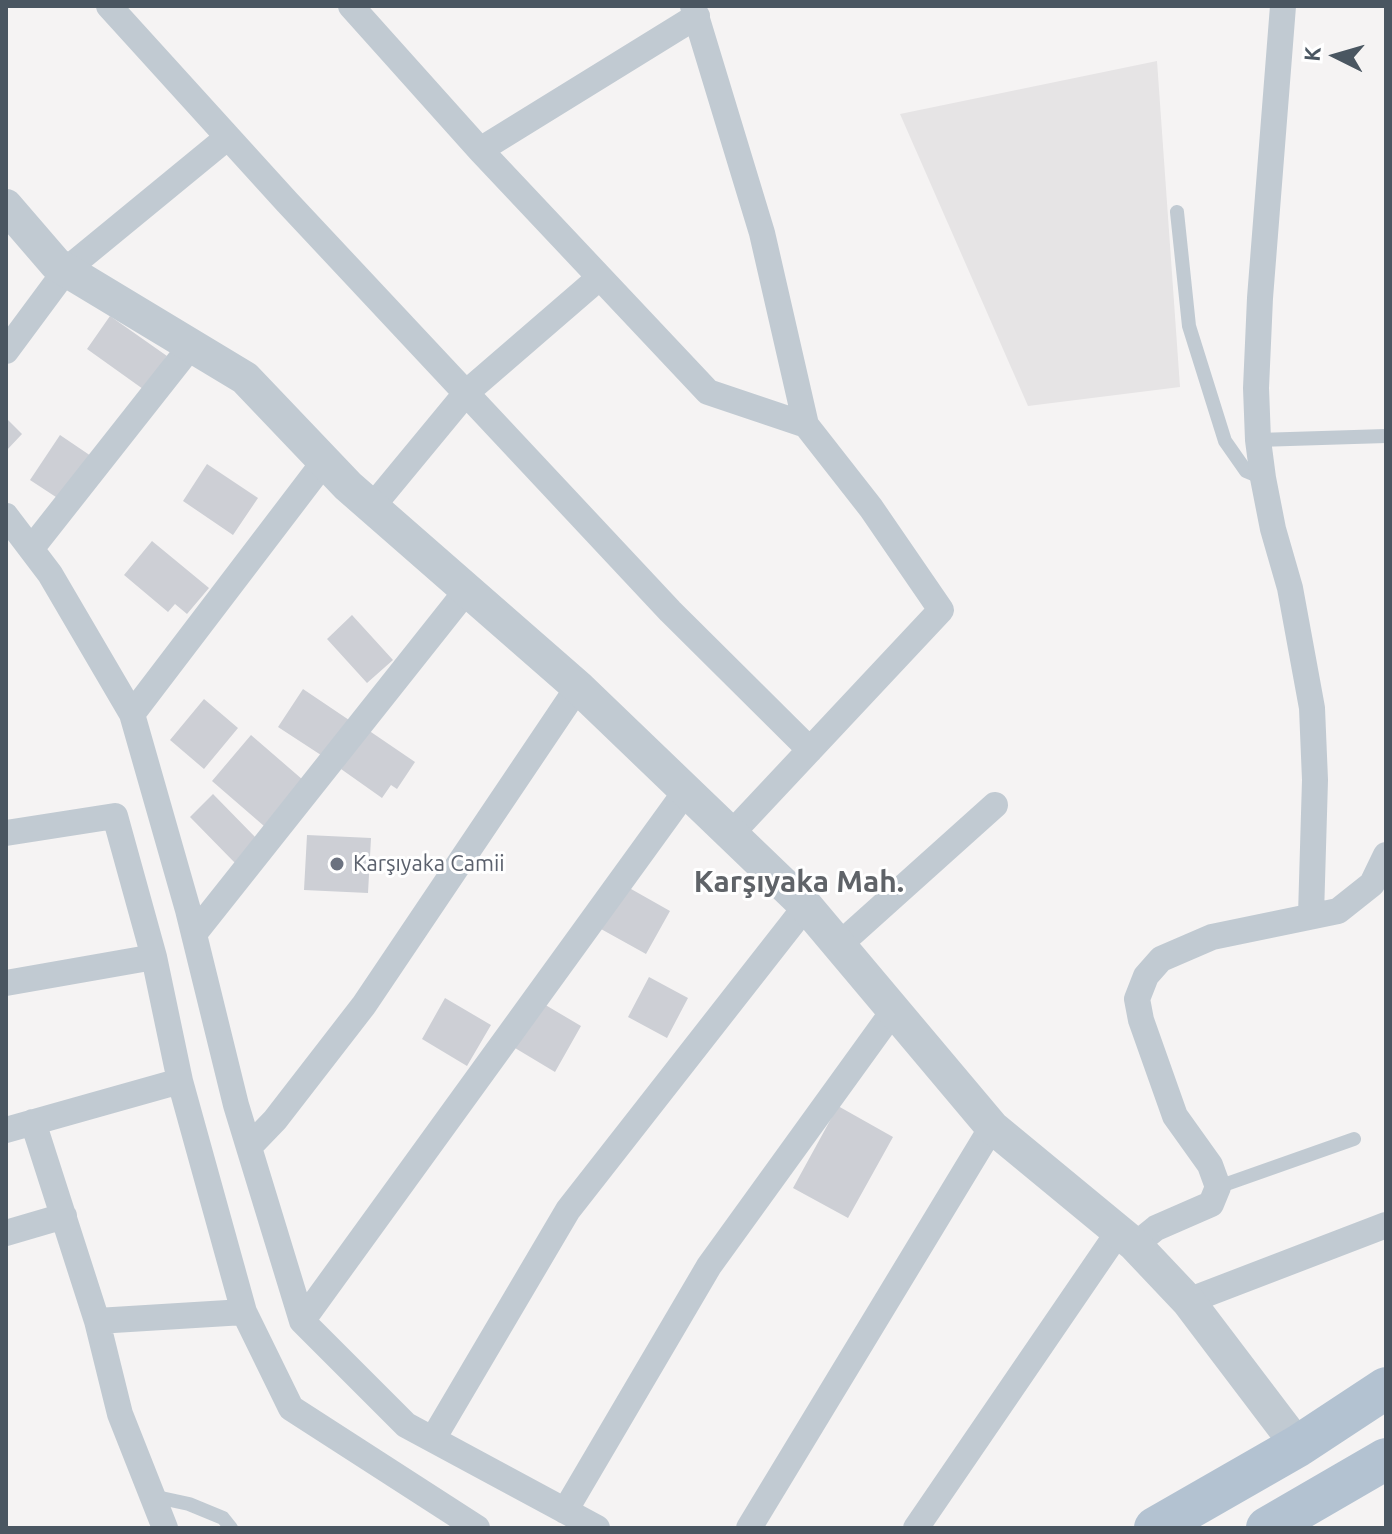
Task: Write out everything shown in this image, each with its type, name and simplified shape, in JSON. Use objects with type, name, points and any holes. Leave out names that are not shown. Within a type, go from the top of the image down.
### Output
[{"type":"main road","points":[[1155,1528],[1298,1446],[1386,1388]]},
{"type":"main road","points":[[1267,1528],[1386,1459]]},
{"type":"street","points":[[109,6],[670,611],[810,750]]},
{"type":"street","points":[[351,6],[480,150],[708,392],[806,425]]},
{"type":"street","points":[[1283,6],[1256,388],[1263,478],[1273,529],[1290,588],[1312,708],[1315,780],[1311,915]]},
{"type":"street","points":[[480,150],[695,11],[762,233],[806,425],[871,508],[941,610],[731,834]]},
{"type":"street","points":[[6,351],[66,270],[228,137]]},
{"type":"street","points":[[6,206],[56,264],[245,378],[324,462],[372,507],[578,687],[806,906],[992,1127],[1127,1238],[1188,1301],[1298,1446]]},
{"type":"street","points":[[372,507],[467,392],[599,278]]},
{"type":"street","points":[[31,549],[191,346]]},
{"type":"street","points":[[132,714],[324,462]]},
{"type":"street","points":[[6,516],[50,574],[132,714],[194,934],[249,1147],[302,1321],[406,1425],[597,1528]]},
{"type":"street","points":[[194,934],[467,590]]},
{"type":"street","points":[[249,1147],[275,1120],[364,1005],[578,687]]},
{"type":"street","points":[[302,1321],[686,791]]},
{"type":"street","points":[[839,945],[995,805]]},
{"type":"street","points":[[6,833],[115,816],[154,957],[180,1081],[244,1312],[291,1408],[477,1528]]},
{"type":"street","points":[[916,1528],[1127,1238],[1211,1204],[1218,1187],[1210,1165],[1175,1116],[1141,1020],[1137,999],[1146,976],[1161,959],[1212,937],[1338,911],[1372,884],[1386,855]]},
{"type":"street","points":[[433,1439],[568,1210],[806,906]]},
{"type":"street","points":[[6,983],[154,957]]},
{"type":"street","points":[[565,1511],[709,1266],[894,1010]]},
{"type":"street","points":[[6,1130],[180,1081]]},
{"type":"street","points":[[33,1122],[97,1321],[120,1414],[165,1528]]},
{"type":"street","points":[[749,1528],[992,1127]]},
{"type":"street","points":[[6,1233],[64,1216]]},
{"type":"street","points":[[1188,1301],[1386,1225]]},
{"type":"street","points":[[97,1321],[244,1312]]},
{"type":"lane","points":[[1177,212],[1189,326],[1225,441],[1246,471],[1263,478]]},
{"type":"lane","points":[[1258,440],[1386,436]]},
{"type":"lane","points":[[1218,1187],[1354,1139]]},
{"type":"lane","points":[[152,1495],[223,1518],[231,1528]]},
{"type":"shaded area","points":[[1157,61],[1180,387],[1028,406],[900,114]]},
{"type":"building","points":[[110,316],[167,356],[143,389],[87,349]]},
{"type":"building","points":[[6,418],[22,434],[6,451]]},
{"type":"building","points":[[60,435],[91,456],[62,501],[30,480]]},
{"type":"building","points":[[207,464],[258,498],[233,535],[183,501]]},
{"type":"building","points":[[152,541],[209,588],[187,614],[175,604],[168,612],[124,575]]},
{"type":"building","points":[[352,615],[393,660],[367,683],[327,639]]},
{"type":"building","points":[[303,689],[349,720],[324,757],[278,727]]},
{"type":"building","points":[[204,699],[238,728],[204,769],[170,740]]},
{"type":"building","points":[[368,730],[415,762],[397,789],[391,785],[382,798],[341,769]]},
{"type":"building","points":[[251,735],[303,780],[264,826],[212,781]]},
{"type":"building","points":[[213,794],[258,840],[235,863],[190,817]]},
{"type":"building","name":"Karşıyaka Camii","points":[[307,835],[371,838],[368,893],[304,890]]},
{"type":"building","points":[[624,885],[670,911],[646,954],[601,929]]},
{"type":"building","points":[[649,977],[688,998],[667,1038],[628,1017]]},
{"type":"building","points":[[445,998],[491,1025],[467,1066],[422,1039]]},
{"type":"building","points":[[537,1000],[581,1026],[555,1072],[510,1045]]},
{"type":"building","points":[[838,1106],[893,1137],[848,1218],[793,1188]]},
{"type":"place","name":"Karşıyaka Camii","points":[[337,864]]},
{"type":"district","name":"Karşıyaka Mah.","points":[[799,882]]}]
